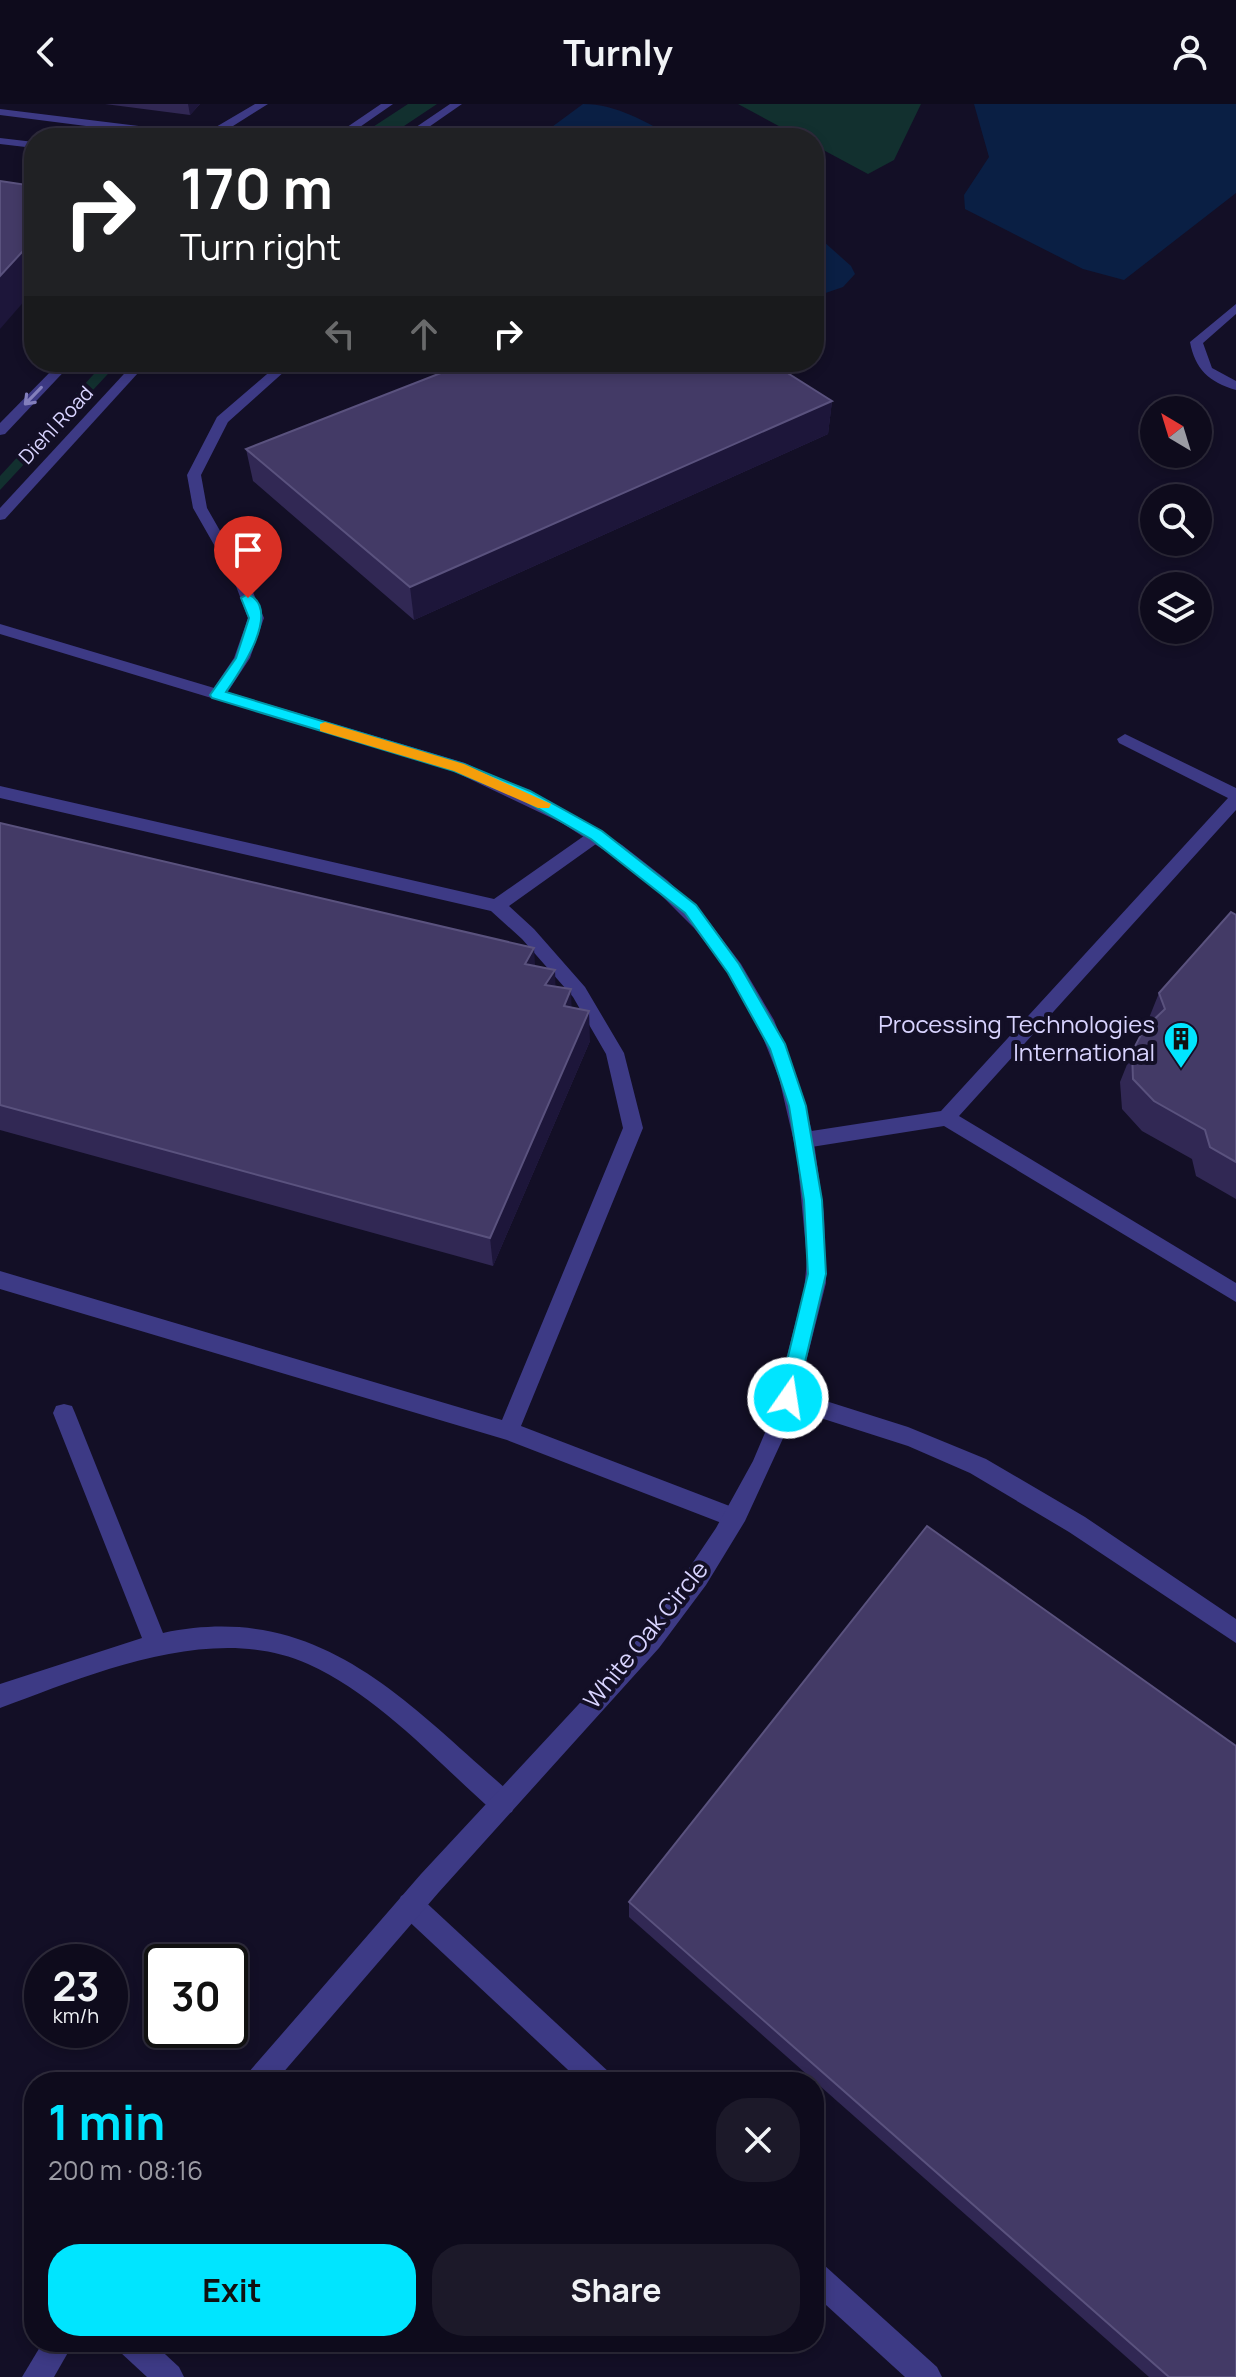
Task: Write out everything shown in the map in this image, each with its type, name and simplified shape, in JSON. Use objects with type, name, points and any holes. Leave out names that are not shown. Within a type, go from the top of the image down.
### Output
[{"type":"street","points":[[223,128],[263,104]]},
{"type":"street","points":[[352,128],[388,104]]},
{"type":"street","points":[[421,128],[457,104]]},
{"type":"street","points":[[0,112],[127,128]]},
{"type":"street","points":[[0,141],[24,144]]},
{"type":"street","points":[[1236,308],[1196,342],[1200,363],[1219,380],[1236,386]]},
{"type":"street","name":"Diehl Road","points":[[0,431],[57,372]]},
{"type":"street","name":"Diehl Road","points":[[0,516],[133,372]]},
{"type":"street","points":[[217,695],[242,658],[256,618],[240,578],[200,508],[194,475],[222,420],[277,372]]},
{"type":"street","name":"White Oak Circle","points":[[0,629],[459,767],[525,794],[597,835],[690,909],[734,968],[779,1049],[798,1106],[805,1140],[813,1200],[817,1274],[788,1398],[770,1447],[698,1577],[644,1646],[410,1905],[266,2072]]},
{"type":"street","points":[[805,1140],[946,1118],[1236,797],[1125,739]]},
{"type":"street","points":[[0,792],[497,906],[528,934],[579,992],[615,1053],[633,1128],[508,1431]]},
{"type":"street","points":[[497,906],[597,835]]},
{"type":"street","points":[[946,1118],[1236,1293]]},
{"type":"street","points":[[0,1280],[508,1431],[732,1517]]},
{"type":"street","points":[[788,1398],[932,1445],[977,1465],[1039,1502],[1236,1632]]},
{"type":"street","points":[[64,1413],[156,1645]]},
{"type":"street","points":[[0,1696],[134,1649],[156,1645],[240,1635],[295,1646],[352,1675],[503,1803]]},
{"type":"street","points":[[410,1905],[590,2072]]},
{"type":"street","points":[[824,2284],[927,2377]]},
{"type":"street","points":[[37,2377],[53,2352]]},
{"type":"street","points":[[141,2352],[169,2377]]},
{"type":"green space","points":[[408,104],[437,104],[401,128],[371,128]]},
{"type":"green space","points":[[738,104],[921,104],[894,160],[868,174],[824,150],[824,128],[782,128]]},
{"type":"green space","points":[[96,372],[110,372],[0,490],[0,476]]},
{"type":"water","points":[[583,104],[608,107],[657,128],[551,128]]},
{"type":"water","points":[[974,104],[1236,104],[1236,193],[1124,280],[1083,269],[965,209],[964,195],[989,157]]},
{"type":"water","points":[[824,242],[851,266],[855,274],[843,287],[824,294]]},
{"type":"building","points":[[0,181],[24,185],[24,250],[0,276]]},
{"type":"building","points":[[443,372],[786,372],[832,401],[410,587],[246,449]]},
{"type":"building","points":[[0,823],[534,948],[525,964],[555,970],[545,985],[571,989],[564,1006],[589,1011],[490,1238],[0,1105]]},
{"type":"building","name":"Processing Technologies International","points":[[1231,912],[1236,915],[1236,1162],[1210,1147],[1205,1130],[1154,1101],[1133,1079],[1132,1052],[1144,1029],[1165,1009],[1159,993]]},
{"type":"building","points":[[927,1526],[1236,1746],[1236,2377],[1169,2377],[629,1902]]},
{"type":"slow traffic","points":[[325,727],[459,767],[543,804]]},
{"type":"place","name":"Processing Technologies International","points":[[1181,1070]]},
{"type":"route","points":[[248,598],[256,618],[242,658],[217,695],[459,767],[525,794],[597,835],[668,890],[690,909],[734,968],[779,1049],[798,1106],[813,1200],[817,1274],[788,1398]]}]
